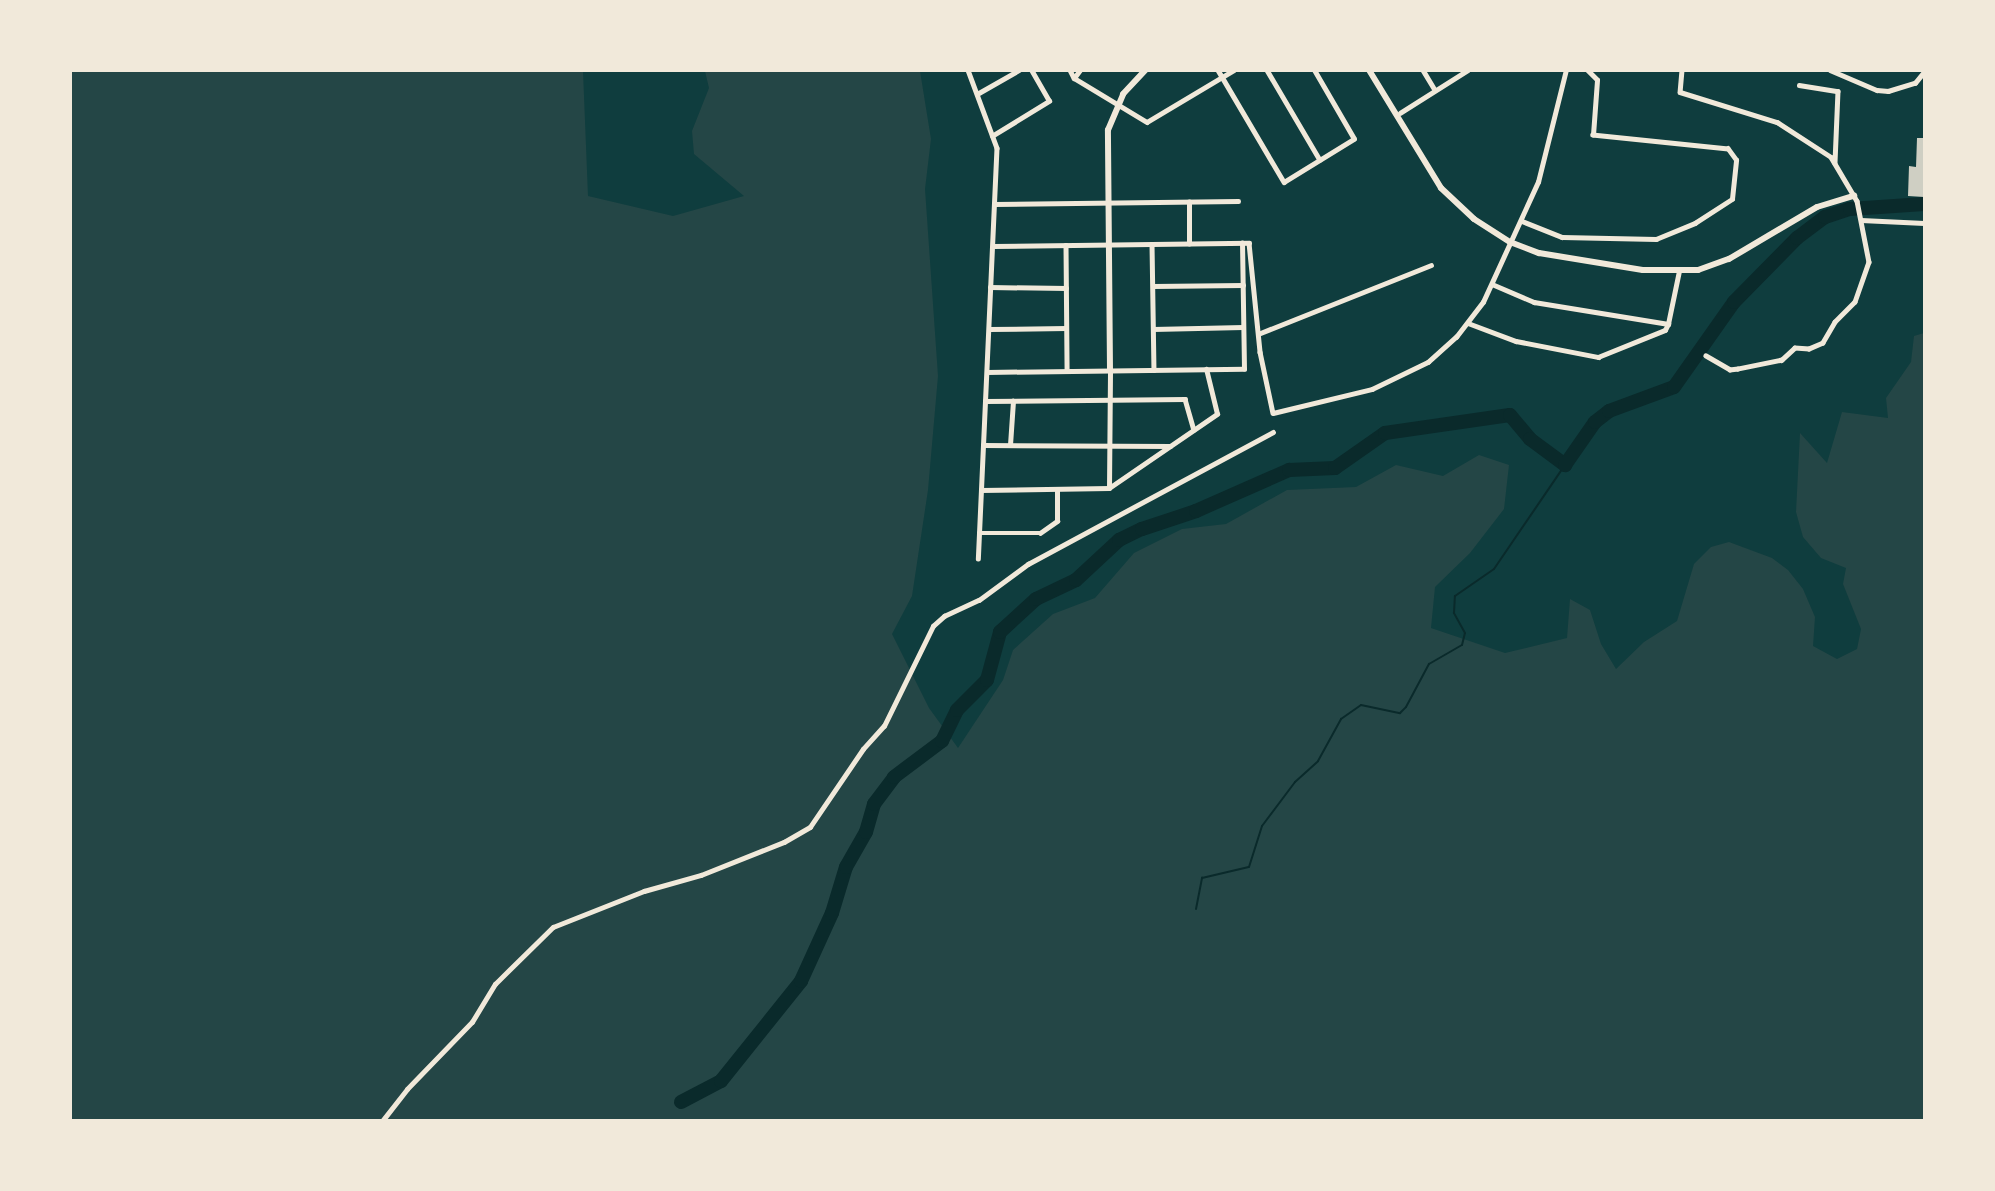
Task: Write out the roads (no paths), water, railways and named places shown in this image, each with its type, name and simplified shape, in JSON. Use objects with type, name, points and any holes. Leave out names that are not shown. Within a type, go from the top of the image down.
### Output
[{"type":"street","points":[[968,70],[997,148],[978,559]]},
{"type":"street","points":[[977,94],[1019,70]]},
{"type":"street","points":[[993,136],[1049,101],[1031,70]]},
{"type":"street","points":[[1070,70],[1074,78],[1147,122],[1234,70]]},
{"type":"street","points":[[1074,78],[1080,70]]},
{"type":"street","points":[[1109,488],[1112,446],[1107,203],[1108,130],[1117,104],[1145,70]]},
{"type":"street","points":[[1218,70],[1284,182],[1354,139],[1314,70]]},
{"type":"street","points":[[1267,70],[1320,160]]},
{"type":"street","points":[[1369,70],[1441,188],[1474,219],[1510,242],[1565,260],[1679,271],[1720,263],[1817,207],[1855,199]]},
{"type":"street","points":[[1423,70],[1435,90]]},
{"type":"street","points":[[1400,113],[1467,70]]},
{"type":"street","points":[[993,246],[1249,243],[1258,334],[1273,412],[1393,381],[1428,362],[1468,323],[1492,284],[1538,182],[1566,70]]},
{"type":"street","points":[[1522,221],[1563,237],[1656,239],[1695,223],[1732,199],[1736,160],[1728,149],[1593,135],[1597,80],[1587,70]]},
{"type":"street","points":[[1682,70],[1680,92],[1777,122],[1835,163],[1855,199],[1869,262],[1862,290],[1823,343],[1809,349],[1795,348],[1782,360],[1738,369],[1730,369],[1706,356]]},
{"type":"street","points":[[1830,70],[1877,90],[1888,91],[1915,83],[1924,72]]},
{"type":"street","points":[[1799,85],[1838,91],[1835,163]]},
{"type":"street","points":[[994,204],[1238,201]]},
{"type":"street","points":[[1189,202],[1189,244]]},
{"type":"street","points":[[1861,218],[1924,223]]},
{"type":"street","points":[[987,372],[1244,369],[1242,243]]},
{"type":"street","points":[[1152,244],[1154,370]]},
{"type":"street","points":[[1066,245],[1067,371]]},
{"type":"street","points":[[1258,334],[1431,265]]},
{"type":"street","points":[[1468,323],[1516,341],[1598,357],[1665,330],[1679,271]]},
{"type":"street","points":[[1492,284],[1534,302],[1668,324]]},
{"type":"street","points":[[1152,286],[1243,285]]},
{"type":"street","points":[[990,287],[1066,288]]},
{"type":"street","points":[[1153,328],[1243,327]]},
{"type":"street","points":[[988,329],[1066,328]]},
{"type":"street","points":[[981,490],[1109,488],[1218,414],[1206,369]]},
{"type":"street","points":[[985,401],[1185,399],[1194,430]]},
{"type":"street","points":[[1010,445],[1013,401]]},
{"type":"street","points":[[383,1120],[407,1089],[472,1022],[495,984],[553,927],[644,891],[701,875],[784,842],[810,826],[863,749],[884,726],[933,626],[944,616],[979,600],[1028,564],[1273,432]]},
{"type":"street","points":[[983,445],[1170,446]]},
{"type":"street","points":[[979,533],[1040,533],[1057,521],[1057,490]]},
{"type":"waterway","points":[[681,1102],[721,1081],[801,981],[832,913],[846,867],[866,832],[874,804],[894,777],[942,741],[957,710],[987,680],[1000,632],[1036,599],[1076,580],[1119,540],[1142,529],[1196,511],[1289,470],[1335,468],[1385,433],[1510,415],[1530,439],[1565,465],[1595,422],[1609,411],[1674,387],[1734,302],[1797,238],[1825,217],[1850,209],[1924,204]]},
{"type":"waterway","points":[[1196,909],[1202,878],[1249,867],[1262,826],[1295,782],[1318,761],[1341,719],[1361,705],[1400,713],[1406,707],[1429,664],[1462,645],[1465,633],[1454,613],[1455,596],[1494,569],[1565,465]]}]
